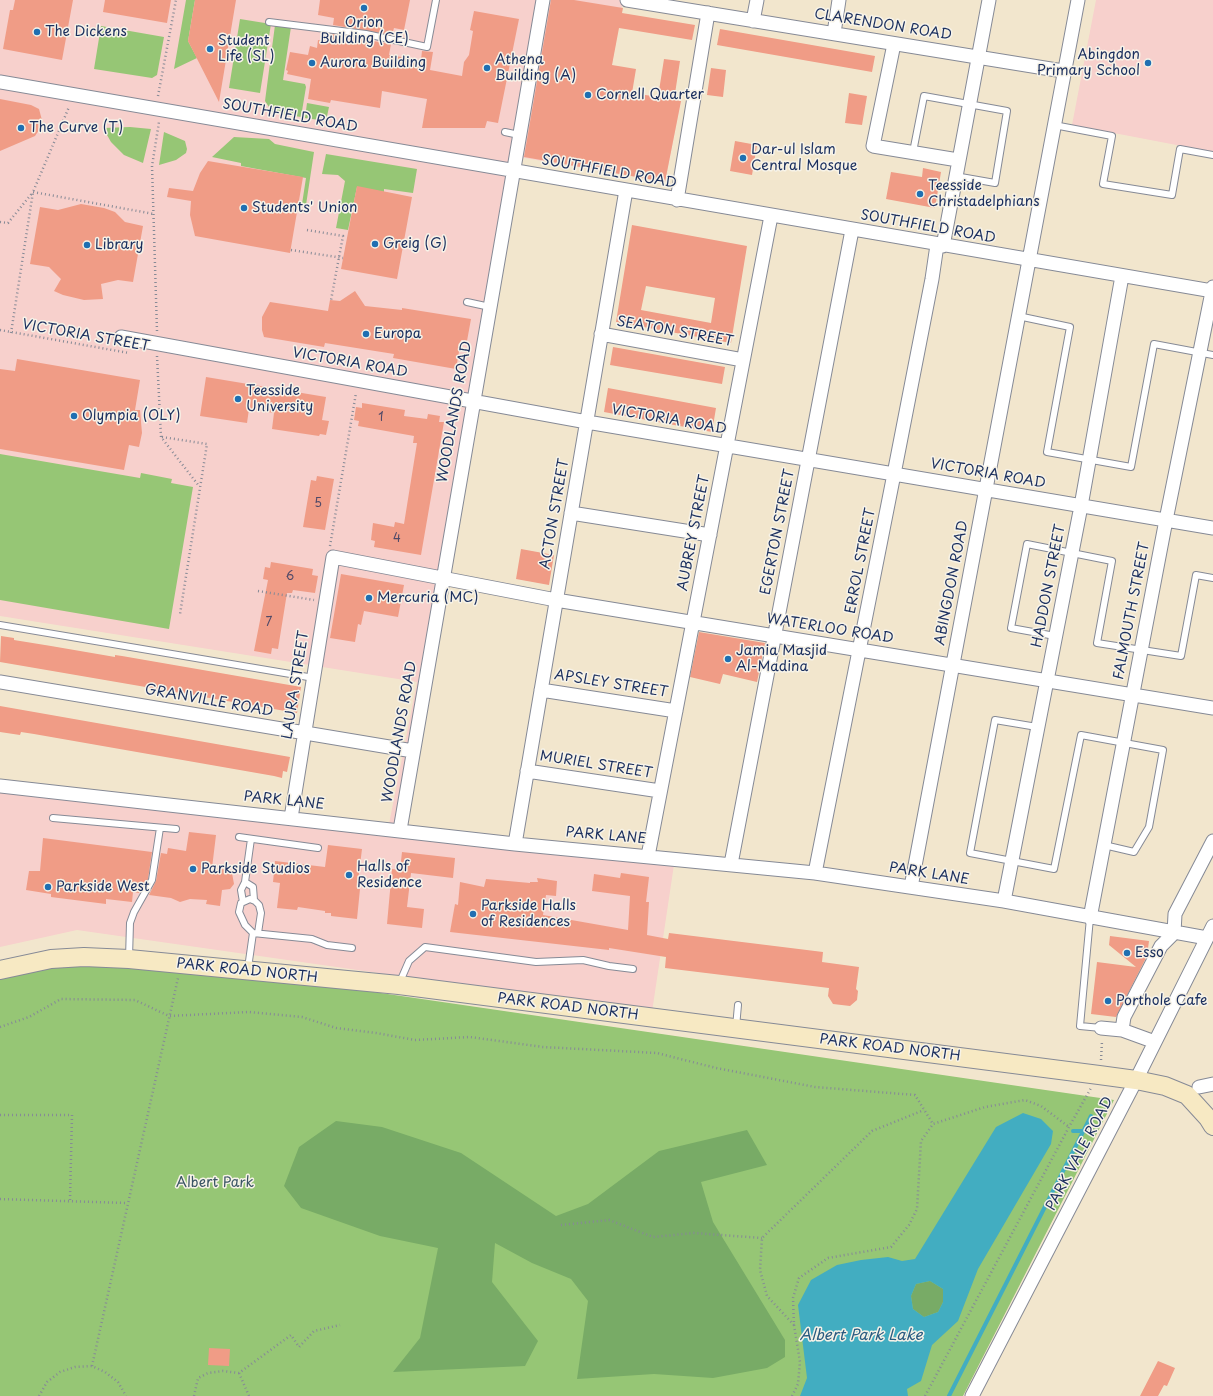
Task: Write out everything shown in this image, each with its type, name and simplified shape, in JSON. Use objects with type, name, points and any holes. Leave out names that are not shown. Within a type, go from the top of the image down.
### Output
[{"type":"street","name":"WOODLANDS ROAD","points":[[400,830],[543,0]]},
{"type":"street","name":"CLARENDON ROAD","points":[[627,0],[670,4],[753,21],[1063,71]]},
{"type":"street","points":[[753,21],[757,0]]},
{"type":"street","points":[[834,33],[839,0]]},
{"type":"street","name":"ERROL STREET","points":[[816,872],[932,279],[955,176],[989,0]]},
{"type":"street","points":[[1029,260],[1063,71],[1078,0]]},
{"type":"street","points":[[677,200],[708,13]]},
{"type":"street","points":[[894,44],[873,146],[958,160]]},
{"type":"street","name":"SOUTHFIELD ROAD","points":[[0,82],[71,101],[513,171],[1122,276],[1213,290]]},
{"type":"street","name":"ACTON STREET","points":[[515,844],[626,190]]},
{"type":"street","name":"AUBREY STREET","points":[[648,856],[771,216]]},
{"type":"street","name":"EGERTON STREET","points":[[731,864],[852,230]]},
{"type":"street","name":"ABINGDON ROAD","points":[[911,887],[1029,260]]},
{"type":"street","name":"HADDON STREET","points":[[1004,901],[1081,506],[1122,276]]},
{"type":"street","name":"FALMOUTH STREET","points":[[1090,918],[1207,310],[1213,290]]},
{"type":"street","name":"SEATON STREET","points":[[601,334],[743,360]]},
{"type":"street","name":"VICTORIA ROAD","points":[[121,337],[586,422],[1213,528]]},
{"type":"street","points":[[571,513],[710,535]]},
{"type":"street","name":"WATERLOO ROAD","points":[[331,553],[443,579],[556,600],[1213,708]]},
{"type":"street","name":"LAURA STREET","points":[[291,818],[326,602],[331,553]]},
{"type":"street","name":"GRANVILLE ROAD","points":[[0,682],[413,752]]},
{"type":"street","name":"APSLEY STREET","points":[[541,690],[676,711]]},
{"type":"street","name":"MURIEL STREET","points":[[527,771],[660,791]]},
{"type":"street","name":"PARK LANE","points":[[0,786],[515,844],[816,872],[1004,901],[1090,918],[1207,938]]},
{"type":"street","points":[[1122,1030],[1124,1017],[1161,946],[1174,932],[1175,914],[1213,841]]},
{"type":"street","name":"PARK VALE ROAD","points":[[972,1396],[1136,1080],[1213,926]]},
{"type":"street","name":"PARK ROAD NORTH","points":[[0,970],[52,960],[84,957],[129,959],[399,986],[1099,1075],[1136,1080],[1164,1086],[1187,1095],[1213,1126]]},
{"type":"street","points":[[1102,1028],[1122,1030],[1155,1042]]},
{"type":"street","points":[[1199,1087],[1213,1084]]},
{"type":"lane","points":[[269,22],[366,34],[427,47],[436,0]]},
{"type":"lane","points":[[913,152],[924,96],[1008,111],[995,183],[955,176]]},
{"type":"lane","points":[[1054,125],[1112,136],[1103,184],[1172,195],[1180,149],[1213,155]]},
{"type":"lane","points":[[505,132],[519,135]]},
{"type":"lane","points":[[467,302],[490,307]]},
{"type":"lane","points":[[1018,316],[1070,328],[1047,452],[1131,467],[1154,344],[1213,355]]},
{"type":"lane","points":[[1055,636],[1012,628],[1027,544],[1112,560],[1097,642],[1181,656],[1196,575],[1213,578]]},
{"type":"lane","points":[[0,625],[314,678]]},
{"type":"lane","points":[[1037,728],[995,720],[970,852],[1054,869],[1081,736],[1163,750],[1149,827],[1134,852],[1104,845]]},
{"type":"lane","points":[[52,818],[176,829]]},
{"type":"lane","points":[[129,959],[130,923],[134,912],[152,880],[160,828]]},
{"type":"lane","points":[[240,837],[318,848]]},
{"type":"lane","points":[[243,902],[241,890],[245,882],[251,839]]},
{"type":"lane","points":[[245,882],[253,887],[254,900],[259,905],[261,913],[247,972]]},
{"type":"lane","points":[[254,900],[250,899],[243,902],[239,908],[240,915],[245,926],[256,933],[312,939],[327,945],[352,948]]},
{"type":"lane","points":[[1090,918],[1080,1026],[1102,1028]]},
{"type":"lane","points":[[399,986],[409,961],[425,947],[536,962],[583,960],[609,966],[633,969]]},
{"type":"lane","points":[[736,1029],[738,1005]]},
{"type":"path","points":[[158,96],[176,0]]},
{"type":"path","points":[[71,101],[76,108]]},
{"type":"path","name":"VICTORIA STREET","points":[[11,333],[33,192],[71,101]]},
{"type":"path","points":[[154,120],[160,122],[152,166],[161,436],[199,486]]},
{"type":"path","points":[[0,222],[8,223],[33,192],[154,214]]},
{"type":"path","points":[[308,230],[343,236],[331,300]]},
{"type":"path","points":[[291,250],[343,258]]},
{"type":"path","name":"VICTORIA STREET","points":[[0,330],[134,354]]},
{"type":"path","name":"VICTORIA STREET","points":[[150,357],[158,358]]},
{"type":"path","points":[[331,553],[358,381]]},
{"type":"path","points":[[161,436],[207,444],[199,486],[180,614]]},
{"type":"path","points":[[258,591],[326,602]]},
{"type":"path","points":[[92,1366],[181,965]]},
{"type":"path","points":[[0,1027],[29,1017],[61,999],[135,1000],[170,1016],[249,1012],[302,1018],[336,1028],[376,1032],[416,1040],[470,1037],[543,1047],[657,1053],[716,1068],[815,1087],[914,1095],[933,1124]]},
{"type":"path","points":[[925,1396],[1069,1127],[1099,1075],[1102,1052],[1102,1028]]},
{"type":"path","points":[[792,1396],[798,1384],[800,1362],[794,1325],[793,1298],[799,1278],[828,1258],[891,1247],[909,1225],[917,1209],[921,1141],[933,1124],[985,1107],[1025,1100],[1041,1106],[1069,1127]]},
{"type":"path","points":[[794,1325],[767,1296],[760,1270],[762,1238],[872,1131],[924,1110]]},
{"type":"path","points":[[0,1115],[72,1115],[70,1200]]},
{"type":"path","points":[[0,1198],[127,1203]]},
{"type":"path","points":[[561,1225],[609,1220],[653,1237],[694,1233],[762,1238]]},
{"type":"path","points":[[194,1396],[198,1378],[208,1373],[222,1371],[239,1373],[291,1335],[299,1347],[314,1331],[340,1325]]},
{"type":"path","points":[[39,1396],[47,1382],[60,1372],[76,1367],[92,1366],[105,1372],[118,1382],[126,1396]]},
{"type":"path","points":[[239,1373],[249,1396]]},
{"type":"shaded area","name":"Teesside University","points":[[0,0],[623,0],[608,88],[681,101],[665,182],[519,157],[400,830],[675,858],[652,1012],[77,930],[0,947],[0,786],[388,829],[417,682],[0,616]]},
{"type":"shaded area","name":"Abingdon Primary School","points":[[1096,0],[1213,0],[1213,152],[1072,125]]},
{"type":"green space","points":[[186,0],[195,0],[188,41],[197,58],[174,69]]},
{"type":"green space","points":[[240,19],[271,24],[260,93],[229,88]]},
{"type":"green space","points":[[275,25],[291,27],[283,80],[305,84],[306,87],[301,117],[269,112],[269,107],[265,101]]},
{"type":"green space","points":[[101,26],[164,37],[157,75],[152,78],[94,69]]},
{"type":"green space","points":[[307,103],[329,107],[326,121],[305,118]]},
{"type":"green space","points":[[130,127],[151,129],[143,163],[124,155],[111,142],[103,128]]},
{"type":"green space","points":[[164,132],[185,141],[187,149],[186,153],[176,160],[159,165]]},
{"type":"green space","points":[[234,137],[269,139],[275,144],[314,152],[306,205],[302,204],[306,178],[241,166],[241,163],[212,157]]},
{"type":"green space","points":[[326,154],[417,169],[413,193],[384,189],[384,192],[357,187],[348,230],[336,228],[345,181],[338,175],[322,174]]},
{"type":"green space","points":[[0,454],[140,478],[141,473],[172,479],[171,483],[193,487],[169,629],[0,600]]},
{"type":"green space","name":"Albert Park","points":[[79,949],[1114,1100],[963,1396],[0,1396],[0,974]]},
{"type":"green space","points":[[336,1121],[382,1127],[461,1153],[556,1216],[588,1204],[659,1151],[747,1130],[767,1165],[701,1182],[713,1222],[785,1340],[785,1357],[767,1368],[713,1378],[654,1374],[577,1379],[588,1301],[571,1279],[532,1263],[495,1243],[492,1282],[538,1341],[525,1366],[393,1372],[420,1338],[438,1248],[380,1236],[301,1208],[284,1186],[299,1147]]},
{"type":"green space","points":[[930,1281],[943,1289],[943,1302],[938,1312],[924,1317],[913,1309],[911,1296],[916,1284]]},
{"type":"water","name":"Albert Park Lake","points":[[1023,1113],[1041,1119],[1053,1131],[1051,1144],[978,1269],[958,1321],[932,1345],[921,1381],[907,1389],[908,1396],[800,1396],[807,1378],[798,1305],[811,1280],[837,1265],[861,1260],[888,1257],[902,1261],[915,1259],[996,1127]],"holes":[[[930,1281],[943,1289],[943,1302],[938,1312],[924,1317],[913,1309],[911,1296],[916,1284]]]},
{"type":"building","name":"The Dickens","points":[[15,0],[73,0],[62,60],[3,49],[10,10],[13,10]]},
{"type":"building","points":[[105,0],[171,0],[167,23],[103,12]]},
{"type":"building","name":"Student Life (SL)","points":[[195,0],[236,0],[219,102],[188,41]]},
{"type":"building","name":"Orion Building (CE)","points":[[320,0],[410,0],[404,30],[394,28],[392,35],[333,25],[334,18],[318,15]]},
{"type":"building","name":"Cornell Quarter","points":[[551,0],[574,0],[623,8],[622,13],[695,25],[692,40],[619,28],[612,65],[636,69],[632,93],[658,97],[664,59],[680,61],[674,100],[681,101],[665,182],[524,157]]},
{"type":"building","points":[[474,11],[519,19],[498,123],[487,121],[485,128],[422,128],[427,99],[382,91],[380,108],[331,100],[330,103],[308,99],[311,79],[287,74],[288,71],[286,70],[290,52],[308,55],[310,46],[317,48],[318,40],[330,42],[331,34],[391,44],[389,55],[421,60],[422,51],[433,52],[430,70],[462,76],[464,62],[469,55],[473,31],[470,30]]},
{"type":"building","points":[[720,29],[875,56],[872,72],[717,45]]},
{"type":"building","points":[[711,68],[726,70],[723,97],[707,95]]},
{"type":"building","points":[[849,93],[867,96],[862,125],[845,123]]},
{"type":"building","name":"The Curve (T)","points":[[0,99],[31,105],[39,109],[43,124],[35,136],[0,151]]},
{"type":"building","name":"Dar-ul Islam Central Mosque","points":[[735,141],[757,145],[752,175],[730,171]]},
{"type":"building","name":"Students' Union","points":[[208,161],[303,177],[290,253],[195,236],[190,215],[191,201],[167,197],[169,188],[193,191],[200,173]]},
{"type":"building","name":"Teesside Christadelphians","points":[[923,168],[941,172],[935,208],[886,199],[891,172],[922,177]]},
{"type":"building","name":"Greig (G)","points":[[357,186],[412,197],[397,279],[341,269]]},
{"type":"building","name":"Library","points":[[81,204],[104,208],[115,212],[125,222],[143,226],[133,282],[118,280],[101,284],[103,299],[84,300],[63,295],[54,291],[61,279],[49,267],[30,264],[40,207],[58,210]]},
{"type":"building","points":[[632,225],[747,246],[731,343],[616,322]],"holes":[[[646,286],[715,298],[711,323],[641,310]]]},
{"type":"building","name":"Europa","points":[[355,291],[365,306],[402,310],[402,308],[471,319],[467,341],[461,340],[456,369],[393,358],[394,354],[325,343],[324,347],[264,337],[262,330],[262,317],[270,302],[328,311],[330,300],[340,301]]},
{"type":"building","points":[[613,347],[725,367],[722,384],[610,365]]},
{"type":"building","name":"Olympia (OLY)","points":[[17,359],[140,380],[135,410],[140,410],[142,433],[139,447],[129,445],[124,470],[0,449],[0,369],[15,371]]},
{"type":"building","points":[[206,377],[326,397],[322,420],[329,421],[326,435],[320,434],[319,436],[272,429],[274,413],[249,409],[247,423],[200,416]]},
{"type":"building","points":[[608,388],[716,408],[712,432],[604,412]]},
{"type":"building","points":[[362,403],[405,410],[404,416],[427,419],[428,414],[440,416],[439,422],[444,422],[421,555],[374,547],[375,541],[371,540],[373,523],[394,527],[395,522],[404,524],[417,443],[413,443],[414,436],[358,426],[359,421],[354,420],[356,407],[362,408]]},
{"type":"building","points":[[317,476],[334,479],[325,530],[303,527],[311,480],[316,481]]},
{"type":"building","points":[[521,549],[554,555],[549,585],[516,579]]},
{"type":"building","points":[[271,562],[313,569],[312,575],[318,576],[315,593],[293,590],[292,593],[287,593],[278,649],[272,648],[271,654],[254,651],[268,580],[263,579],[265,567],[270,568]]},
{"type":"building","name":"Mercuria (MC)","points":[[341,574],[404,585],[398,617],[364,611],[361,625],[358,624],[355,642],[330,638]]},
{"type":"building","name":"Jamia Masjid Al-Madina","points":[[699,632],[765,643],[757,682],[723,674],[720,684],[690,677]]},
{"type":"building","points":[[1,636],[14,638],[14,640],[115,657],[115,655],[122,656],[301,687],[297,713],[0,662]]},
{"type":"building","points":[[0,706],[290,757],[287,772],[283,771],[282,778],[34,734],[21,732],[20,735],[0,732]]},
{"type":"building","name":"Parkside Studios","points":[[189,832],[216,835],[212,868],[230,870],[232,873],[234,884],[230,889],[222,890],[220,906],[206,904],[207,900],[190,899],[180,902],[171,898],[149,895],[156,881],[161,853],[167,854],[168,848],[186,851]]},
{"type":"building","points":[[43,838],[152,852],[148,879],[139,893],[133,892],[132,902],[106,899],[106,904],[51,897],[51,894],[26,890],[29,871],[40,871]]},
{"type":"building","points":[[328,845],[362,849],[357,889],[360,889],[357,919],[331,916],[331,913],[325,913],[325,911],[298,907],[297,910],[277,908],[280,883],[273,882],[275,861],[325,867]]},
{"type":"building","points":[[402,852],[455,858],[453,878],[411,873],[407,907],[424,909],[422,928],[387,924],[392,869],[400,870]]},
{"type":"building","points":[[621,873],[649,877],[646,902],[649,902],[647,935],[668,939],[669,933],[823,952],[822,962],[859,967],[856,989],[858,991],[857,1000],[850,1006],[833,1004],[828,996],[829,988],[665,968],[666,957],[609,948],[609,950],[450,932],[455,904],[458,905],[460,882],[484,887],[486,879],[530,883],[538,882],[537,878],[557,881],[556,896],[546,895],[543,915],[628,930],[630,896],[592,891],[594,874],[620,878]]},
{"type":"building","points":[[1110,936],[1149,941],[1147,956],[1116,1017],[1091,1014],[1097,962],[1136,967],[1109,945]]},
{"type":"building","points":[[209,1348],[230,1349],[229,1366],[208,1365]]},
{"type":"building","points":[[1158,1361],[1175,1368],[1167,1386],[1164,1385],[1158,1396],[1140,1396]]},
{"type":"waterway","points":[[949,1396],[1091,1116]]},
{"type":"waterway","points":[[1073,1131],[1083,1131]]},
{"type":"place","name":"Orion Building (CE)","points":[[364,8]]},
{"type":"place","name":"The Dickens","points":[[37,32]]},
{"type":"place","name":"Student Life (SL)","points":[[210,49]]},
{"type":"place","name":"Aurora Building","points":[[312,63]]},
{"type":"place","name":"Abingdon Primary School","points":[[1148,63]]},
{"type":"place","name":"Athena Building (A)","points":[[487,68]]},
{"type":"place","name":"Cornell Quarter","points":[[588,95]]},
{"type":"place","name":"The Curve (T)","points":[[21,128]]},
{"type":"place","name":"Dar-ul Islam Central Mosque","points":[[743,158]]},
{"type":"place","name":"Teesside Christadelphians","points":[[920,194]]},
{"type":"place","name":"Students' Union","points":[[244,208]]},
{"type":"place","name":"Greig (G)","points":[[375,244]]},
{"type":"place","name":"Library","points":[[87,245]]},
{"type":"place","name":"Europa","points":[[366,334]]},
{"type":"place","name":"Teesside University","points":[[238,399]]},
{"type":"place","name":"Olympia (OLY)","points":[[74,416]]},
{"type":"place","name":"Mercuria (MC)","points":[[369,598]]},
{"type":"place","name":"Jamia Masjid Al-Madina","points":[[728,659]]},
{"type":"place","name":"Parkside Studios","points":[[193,869]]},
{"type":"place","name":"Halls of Residence","points":[[349,875]]},
{"type":"place","name":"Parkside West","points":[[48,887]]},
{"type":"place","name":"Parkside Halls of Residences","points":[[473,914]]},
{"type":"place","name":"Esso","points":[[1127,953]]},
{"type":"place","name":"Porthole Cafe","points":[[1108,1001]]}]
